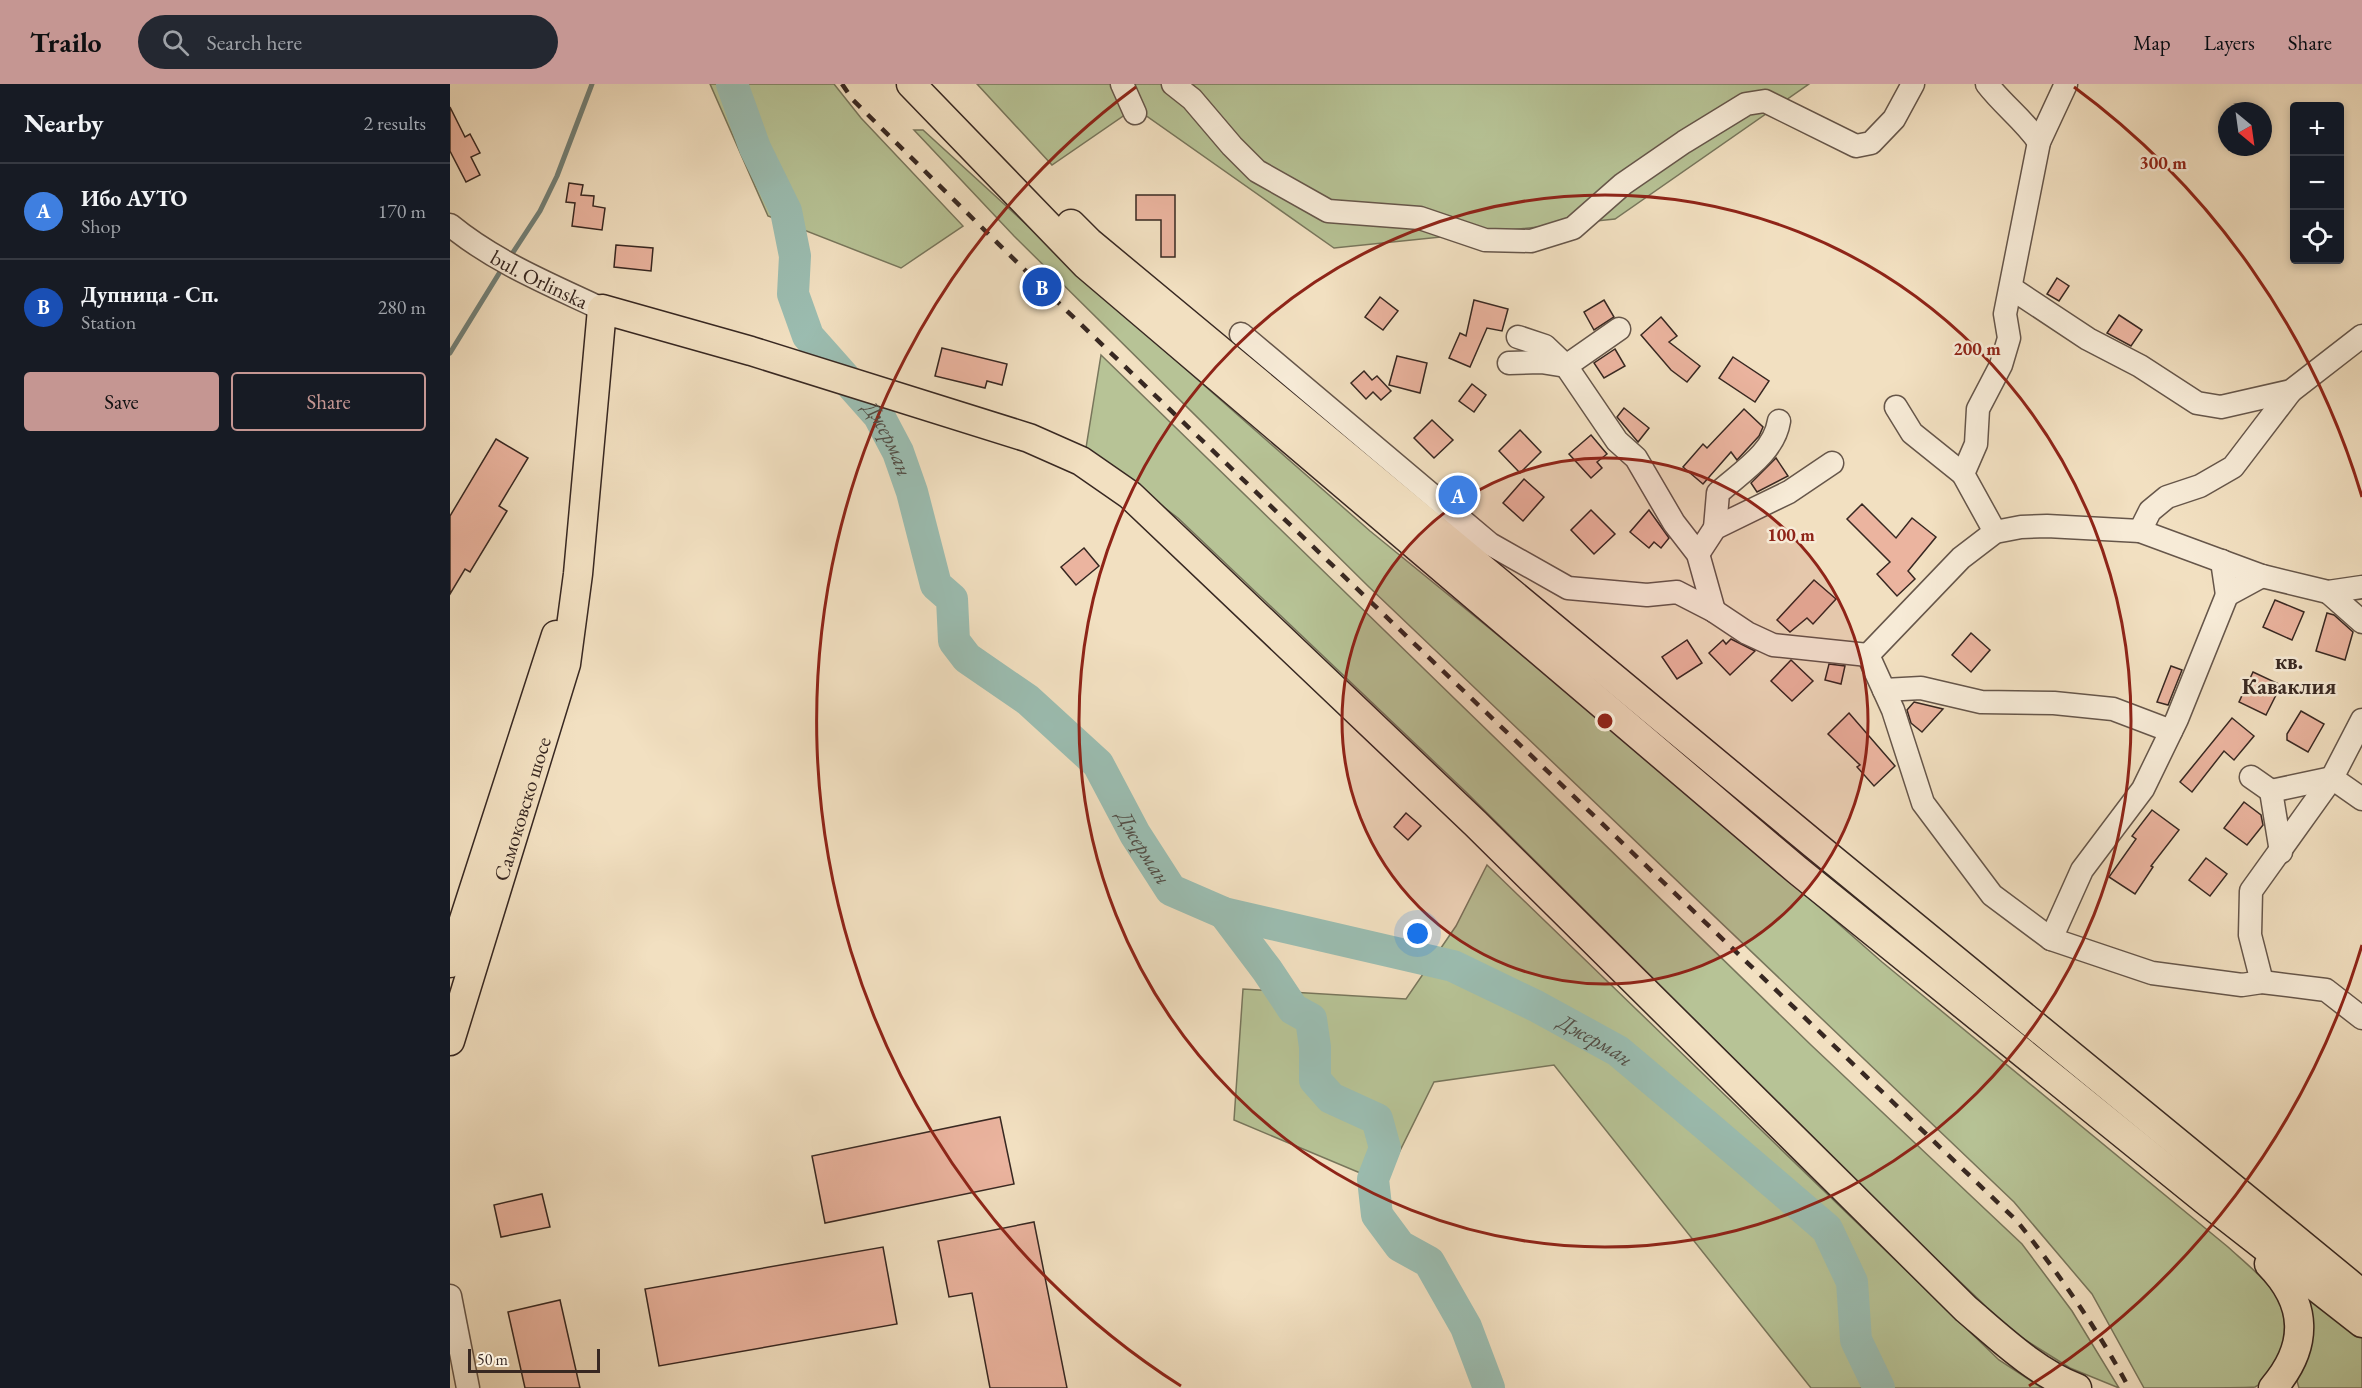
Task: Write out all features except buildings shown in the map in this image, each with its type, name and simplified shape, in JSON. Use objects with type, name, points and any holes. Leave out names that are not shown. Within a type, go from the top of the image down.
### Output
[{"type":"main road","points":[[911,84],[1086,266],[1797,870],[2206,1201],[2362,1323]]},
{"type":"main road","points":[[937,84],[1089,242],[1825,853],[2362,1294]]},
{"type":"main road","points":[[602,309],[751,351],[952,412],[1029,438],[1082,461],[1130,495],[1467,816],[1966,1309],[2008,1344],[2070,1386]]},
{"type":"main road","name":"Самоковско шосе","points":[[450,1041],[566,664],[578,574],[602,309]]},
{"type":"main road","name":"Самоковско шосе","points":[[450,963],[524,728],[578,574]]},
{"type":"main road","points":[[2206,1201],[2281,1276],[2291,1293],[2297,1308],[2299,1343],[2282,1383]]},
{"type":"street","points":[[1122,84],[1135,113]]},
{"type":"street","points":[[1173,84],[1192,99],[1232,146],[1257,171],[1328,210],[1420,218],[1485,240],[1531,241],[1574,228],[1623,184],[1684,142],[1746,104],[1765,101],[1856,146],[1871,143],[1894,119],[1913,84]]},
{"type":"street","points":[[1987,84],[2001,104],[2029,128],[2039,142]]},
{"type":"street","points":[[1963,474],[1976,444],[1978,409],[2001,365],[2009,338],[2005,314],[2039,142],[2066,84]]},
{"type":"street","name":"bul. Orlinska","points":[[450,225],[473,244],[536,278],[602,309]]},
{"type":"street","points":[[2010,288],[2088,339],[2140,366],[2197,404],[2221,407],[2291,391]]},
{"type":"street","points":[[1509,363],[1566,366],[1618,329]]},
{"type":"street","points":[[1241,334],[1490,544],[1568,588],[1647,595],[1677,592],[1714,611],[1747,633],[1773,645],[1868,655]]},
{"type":"street","points":[[2140,531],[2150,511],[2167,497],[2200,486],[2233,467],[2291,391],[2362,336]]},
{"type":"street","points":[[1518,337],[1545,346],[1566,366],[1617,441],[1636,458],[1674,523],[1698,554],[1714,611]]},
{"type":"street","points":[[1896,407],[1912,433],[1963,474],[1995,532]]},
{"type":"street","points":[[1718,493],[1767,449],[1777,435],[1779,421]]},
{"type":"street","points":[[1714,528],[1789,492],[1832,463]]},
{"type":"street","points":[[1698,554],[1714,528],[1718,493],[1729,467]]},
{"type":"street","points":[[1868,655],[1961,558],[1995,532],[2047,525],[2140,531],[2262,576],[2328,592],[2362,587]]},
{"type":"street","points":[[2051,939],[2082,870],[2143,789],[2171,730],[2227,595],[2222,561]]},
{"type":"street","points":[[2227,595],[2262,576]]},
{"type":"street","points":[[2328,592],[2362,622]]},
{"type":"street","points":[[1868,655],[1884,690],[1923,803],[1992,895],[2051,939],[2152,973],[2242,985],[2262,982],[2326,990],[2362,1018]]},
{"type":"street","points":[[1884,690],[1922,688],[1981,702],[2054,703],[2113,709],[2171,730]]},
{"type":"street","points":[[2262,982],[2250,935],[2251,891],[2332,778],[2362,720]]},
{"type":"street","points":[[2251,777],[2271,791],[2281,852]]},
{"type":"street","points":[[2271,791],[2332,778],[2362,799]]},
{"type":"street","points":[[450,1296],[468,1388]]},
{"type":"green space","points":[[710,84],[834,84],[861,118],[963,226],[901,268],[768,216]]},
{"type":"green space","points":[[977,84],[1809,84],[1615,219],[1334,248],[1135,108],[1052,165]]},
{"type":"green space","points":[[914,130],[923,130],[1164,350],[1370,531],[1666,772],[1882,962],[2250,1266],[2278,1298],[2284,1316],[2284,1339],[2281,1351],[2277,1362],[2264,1381],[2255,1387],[2144,1388],[2092,1294],[2014,1202],[1369,587],[1014,236]]},
{"type":"green space","points":[[1101,355],[1811,1045],[2022,1244],[2072,1311],[2119,1388],[2070,1368],[2014,1333],[1914,1238],[1466,792],[1178,518],[1086,448]]},
{"type":"green space","points":[[1487,865],[1999,1360],[2042,1388],[1811,1388],[1554,1065],[1434,1082],[1384,1183],[1234,1120],[1243,989],[1406,999],[1456,926]]},
{"type":"green space","points":[[2301,1287],[2362,1336],[2362,1388],[2299,1388],[2297,1381],[2304,1359]]},
{"type":"waterway","points":[[510,257],[540,211],[557,176],[592,84]]},
{"type":"waterway","name":"Джерман","points":[[732,84],[755,148],[786,211],[795,256],[793,294],[808,336],[879,416],[898,452],[912,492],[936,585],[952,599],[954,641],[967,658],[1028,700],[1098,764],[1135,834],[1171,890],[1224,913],[1453,966],[1536,1006],[1618,1051],[1827,1229],[1852,1282],[1856,1340],[1879,1388]]},
{"type":"waterway","points":[[450,353],[503,267]]},
{"type":"waterway","points":[[1224,913],[1293,1009],[1311,1019],[1315,1047],[1315,1080],[1331,1098],[1377,1119],[1385,1148],[1373,1179],[1377,1215],[1400,1246],[1429,1262],[1466,1327],[1489,1388]]},
{"type":"railway","points":[[842,84],[853,100],[1042,287],[2017,1221],[2077,1302],[2129,1388]]},
{"type":"place","name":"Дупница - Сп.","points":[[1042,287]]},
{"type":"place","name":"Ибо АУТО","points":[[1458,495]]},
{"type":"district","name":"кв. Каваклия","points":[[2289,674]]}]
